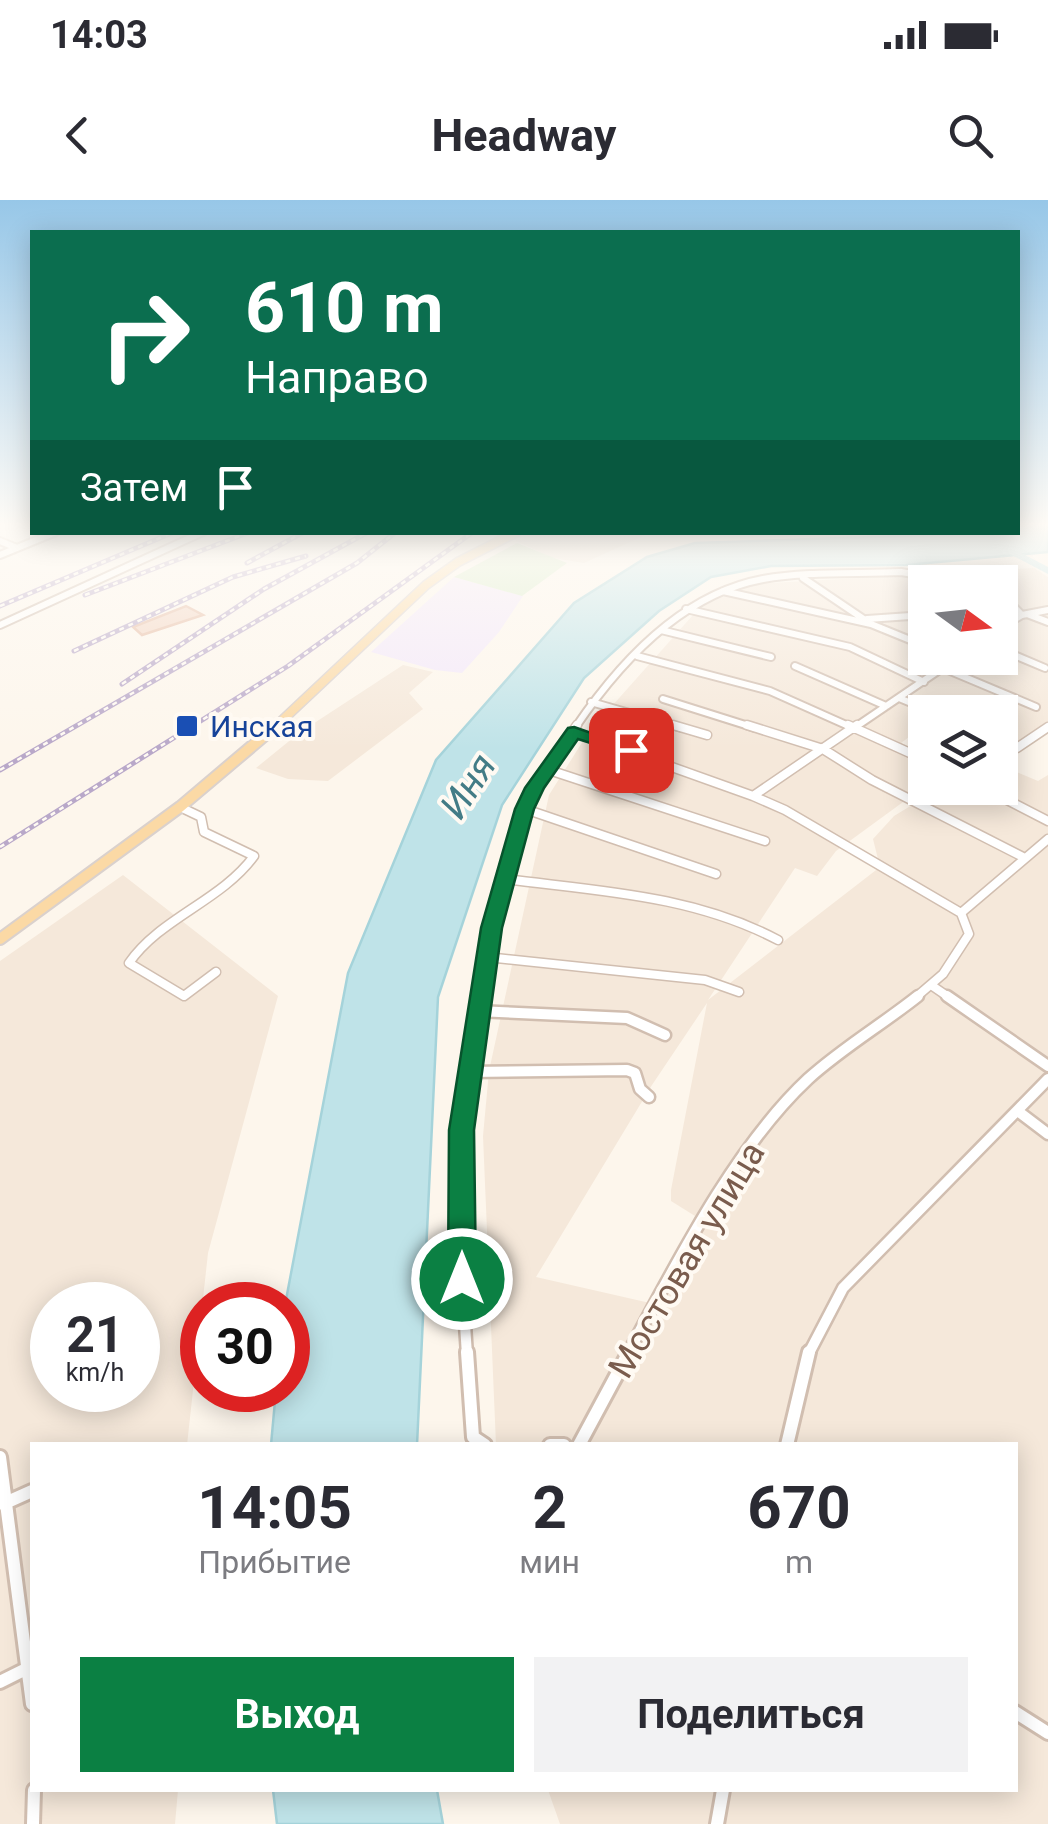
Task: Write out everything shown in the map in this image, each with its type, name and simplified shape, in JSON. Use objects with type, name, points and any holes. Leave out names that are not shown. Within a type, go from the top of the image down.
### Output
[{"type":"main road","points":[[0,940],[180,807],[309,697],[411,598]]},
{"type":"street","points":[[0,625],[59,598]]},
{"type":"street","points":[[481,1442],[473,1436],[462,1279],[461,1130],[477,1011],[505,880],[525,809],[591,702],[661,630],[686,609],[708,598]]},
{"type":"street","points":[[754,598],[869,622],[908,618]]},
{"type":"street","points":[[833,598],[869,622],[908,639]]},
{"type":"street","points":[[686,609],[850,647],[924,682]]},
{"type":"street","points":[[1018,609],[1048,622]]},
{"type":"street","points":[[1018,618],[1048,610]]},
{"type":"street","points":[[661,630],[771,657]]},
{"type":"street","points":[[637,656],[770,691],[908,752]]},
{"type":"street","points":[[1018,656],[1046,668]]},
{"type":"street","points":[[794,666],[886,706]]},
{"type":"street","points":[[753,796],[934,675]]},
{"type":"street","points":[[960,675],[1036,707]]},
{"type":"street","points":[[899,698],[908,702]]},
{"type":"street","points":[[663,699],[823,749],[872,780],[1025,858]]},
{"type":"street","points":[[591,702],[708,735]]},
{"type":"street","points":[[1018,747],[1048,727]]},
{"type":"street","points":[[574,732],[786,810],[961,913],[1048,840]]},
{"type":"street","points":[[549,770],[765,841]]},
{"type":"street","points":[[1017,805],[1048,821]]},
{"type":"street","points":[[180,807],[201,816],[204,832],[254,856],[182,922],[133,952],[129,963],[184,996],[216,972]]},
{"type":"street","points":[[525,809],[716,874]]},
{"type":"street","points":[[505,880],[660,901],[740,920],[778,940]]},
{"type":"street","name":"Мостовая улица","points":[[580,1442],[728,1178],[786,1101],[844,1049],[931,985],[965,943],[968,934],[961,913]]},
{"type":"street","points":[[487,957],[705,980],[739,992]]},
{"type":"street","points":[[931,985],[1048,1066]]},
{"type":"street","points":[[477,1011],[627,1018],[665,1034]]},
{"type":"street","points":[[469,1072],[627,1070],[638,1077],[640,1088],[649,1096]]},
{"type":"street","points":[[788,1442],[811,1344],[844,1288],[1048,1079]]},
{"type":"street","points":[[1019,1112],[1048,1134]]},
{"type":"street","points":[[0,1456],[2,1504],[30,1661]]},
{"type":"street","points":[[2,1504],[30,1493]]},
{"type":"street","points":[[0,1682],[30,1667]]},
{"type":"street","points":[[1018,1714],[1048,1733]]},
{"type":"street","points":[[33,1824],[34,1792]]},
{"type":"street","points":[[717,1824],[723,1792]]},
{"type":"shaded area","points":[[431,598],[522,598],[499,632],[462,673],[435,670],[371,652]]},
{"type":"shaded area","points":[[721,598],[908,598],[908,675],[1018,675],[1018,598],[1048,598],[1048,730],[1018,748],[1018,695],[908,695],[908,738],[901,743],[908,747],[908,798],[836,851],[817,876],[795,868],[708,1000],[880,867],[873,839],[894,816],[912,805],[1018,805],[1018,773],[1038,781],[1048,775],[1048,1824],[560,1824],[549,1792],[1018,1792],[1018,1442],[496,1442],[483,1136],[489,1071],[549,795],[588,733],[701,606]],"holes":[[[707,1003],[671,1201],[695,1216],[650,1303],[536,1277],[652,1085]]]},
{"type":"shaded area","points":[[403,665],[433,672],[409,693],[423,709],[328,781],[288,779],[256,768],[299,733]]},
{"type":"shaded area","points":[[123,875],[278,996],[208,1253],[205,1282],[180,1282],[180,1412],[191,1412],[187,1442],[30,1442],[30,1792],[178,1792],[175,1824],[0,1824],[0,961]]},
{"type":"water","name":"Иня","points":[[582,598],[679,598],[584,678],[502,805],[438,997],[417,1442],[271,1442],[274,1412],[310,1412],[310,1282],[289,1282],[348,973],[436,760],[574,603]]},
{"type":"water","points":[[273,1792],[437,1792],[443,1824],[277,1824]]},
{"type":"building","points":[[186,606],[203,615],[142,635],[133,627]]},
{"type":"railway","points":[[0,606],[19,598]]},
{"type":"railway","points":[[74,651],[188,598]]},
{"type":"railway","points":[[122,684],[251,598]]},
{"type":"railway","points":[[0,770],[297,598]]},
{"type":"railway","points":[[0,847],[288,666],[382,598]]},
{"type":"place","name":"Инская","points":[[187,726]]},
{"type":"route","points":[[462,1279],[461,1130],[491,928],[525,809],[534,788],[574,732],[631,750]]}]
